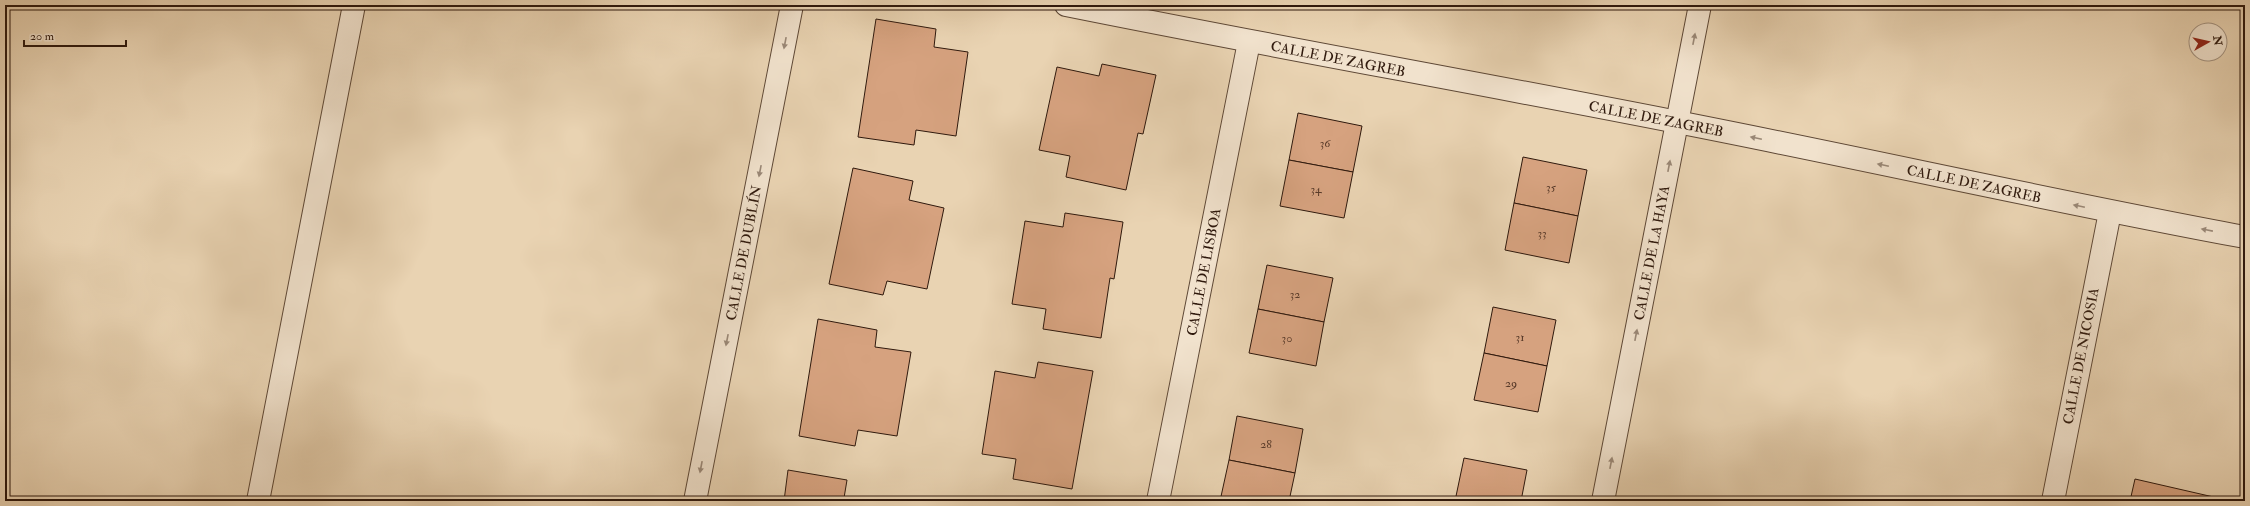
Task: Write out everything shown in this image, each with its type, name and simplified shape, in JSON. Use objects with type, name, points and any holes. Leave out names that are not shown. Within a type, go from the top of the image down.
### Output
[{"type":"street","points":[[258,501],[354,5]]},
{"type":"street","name":"CALLE DE DUBLÍN","points":[[695,501],[792,5]]},
{"type":"street","name":"CALLE DE ZAGREB","points":[[1066,5],[1249,42],[1677,122],[2110,212],[2245,237]]},
{"type":"street","name":"CALLE DE LA HAYA","points":[[1603,501],[1700,5]]},
{"type":"street","name":"CALLE DE LISBOA","points":[[1158,501],[1249,42]]},
{"type":"street","name":"CALLE DE NICOSIA","points":[[2053,501],[2110,212]]},
{"type":"building","points":[[876,19],[936,29],[934,47],[968,52],[956,136],[916,130],[914,145],[858,137]]},
{"type":"building","points":[[1102,64],[1156,75],[1143,134],[1138,133],[1126,190],[1066,177],[1070,156],[1039,150],[1057,67],[1099,76]]},
{"type":"building","points":[[1298,113],[1362,126],[1353,172],[1289,160]]},
{"type":"building","points":[[1523,157],[1587,170],[1578,216],[1514,203]]},
{"type":"building","points":[[1289,160],[1353,172],[1344,218],[1280,206]]},
{"type":"building","points":[[853,168],[913,181],[909,200],[944,208],[927,289],[887,281],[883,295],[829,284]]},
{"type":"building","points":[[1514,203],[1578,216],[1569,263],[1505,250]]},
{"type":"building","points":[[1065,213],[1123,222],[1114,279],[1110,278],[1101,338],[1043,329],[1046,309],[1012,304],[1025,221],[1063,227]]},
{"type":"building","points":[[1267,265],[1333,278],[1324,322],[1258,309]]},
{"type":"building","points":[[1493,307],[1556,320],[1547,366],[1484,353]]},
{"type":"building","points":[[1258,309],[1324,322],[1316,366],[1249,353]]},
{"type":"building","points":[[818,319],[877,330],[875,347],[911,352],[897,436],[858,430],[855,446],[799,436]]},
{"type":"building","points":[[1484,353],[1547,366],[1538,412],[1474,400]]},
{"type":"building","points":[[1038,362],[1093,371],[1072,489],[1013,479],[1016,459],[982,454],[995,371],[1035,378]]},
{"type":"building","points":[[1237,416],[1303,429],[1295,473],[1229,460]]},
{"type":"building","points":[[1464,458],[1527,470],[1521,501],[1455,501]]},
{"type":"building","points":[[1229,460],[1295,473],[1289,501],[1220,501]]},
{"type":"building","points":[[788,470],[847,480],[844,498],[861,501],[784,501]]},
{"type":"building","points":[[2135,479],[2231,501],[2130,501]]}]
